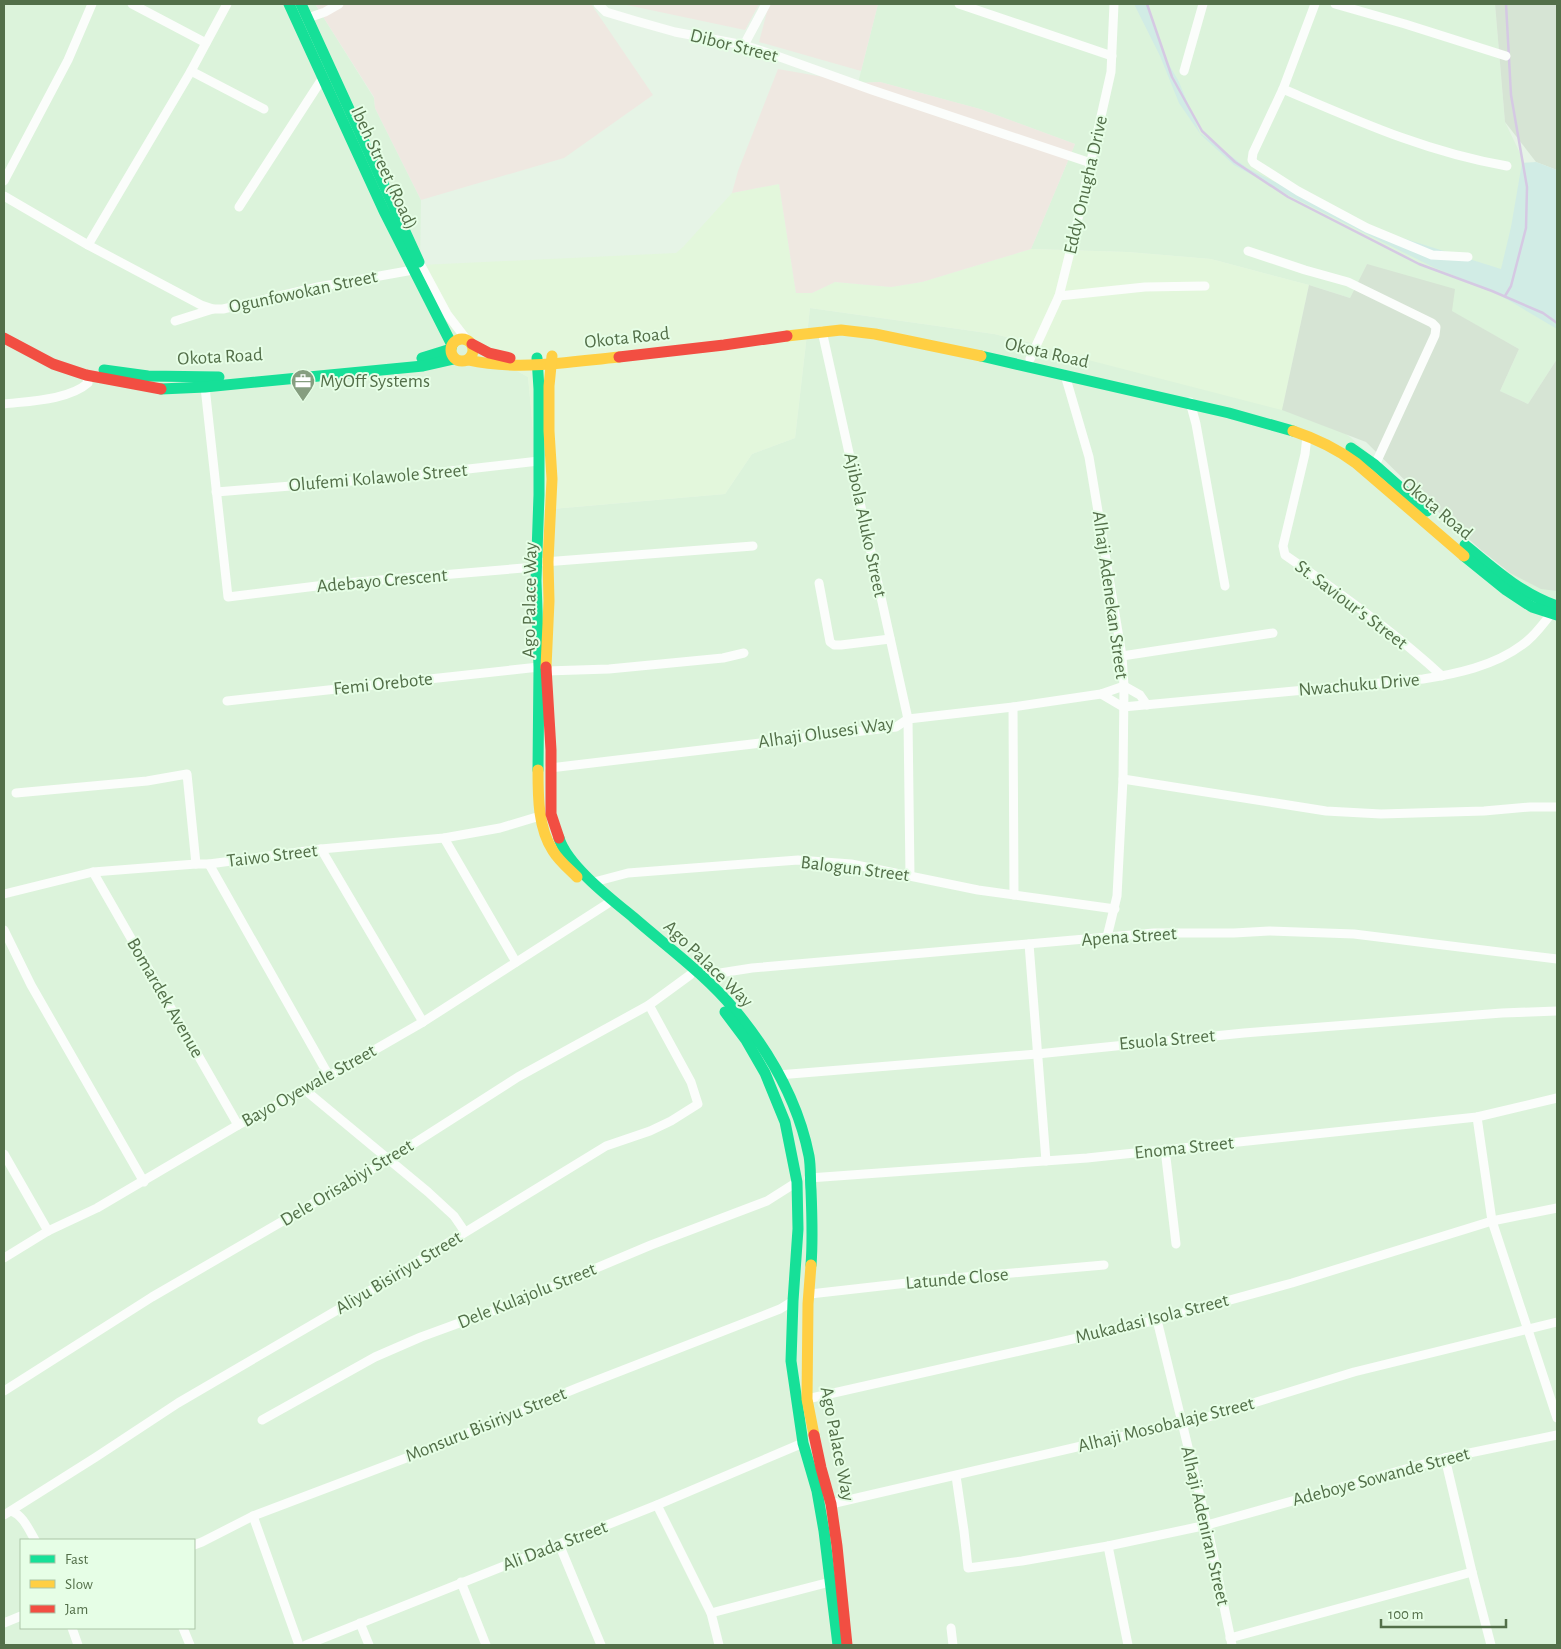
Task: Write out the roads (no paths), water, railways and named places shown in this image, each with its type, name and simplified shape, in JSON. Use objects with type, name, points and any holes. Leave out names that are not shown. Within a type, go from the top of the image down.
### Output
[{"type":"main road","name":"Ibeh Street (Road)","points":[[288,4],[322,79],[416,266]]},
{"type":"main road","name":"Ibeh Street (Road)","points":[[301,4],[452,351]]},
{"type":"main road","name":"Okota Road","points":[[468,360],[487,364],[537,362],[834,325],[887,330],[1110,376],[1318,439],[1340,451],[1464,544],[1521,590],[1543,602],[1555,612]]},
{"type":"main road","name":"Okota Road","points":[[551,360],[724,345],[822,331],[841,330],[875,334],[1065,375],[1271,415],[1309,426],[1340,440],[1375,465],[1414,506]]},
{"type":"main road","name":"Okota Road","points":[[4,338],[52,364],[86,375],[157,389],[205,387],[423,366],[452,351]]},
{"type":"main road","points":[[460,339],[470,342],[473,353],[468,360],[461,362],[452,351],[454,342],[460,339]]},
{"type":"main road","name":"Okota Road","points":[[470,342],[489,353],[537,362]]},
{"type":"main road","name":"Okota Road","points":[[22,347],[77,366],[148,376],[208,378],[407,361],[452,351]]},
{"type":"main road","name":"Ago Palace Way","points":[[540,564],[552,479],[549,431],[551,360]]},
{"type":"main road","name":"Ago Palace Way","points":[[537,362],[539,389],[542,669],[538,785],[540,816],[546,838],[553,852],[580,880],[696,975],[731,1018],[765,1073],[785,1122],[797,1182],[798,1229],[793,1301],[792,1361],[803,1444],[817,1491],[824,1531],[838,1645]]},
{"type":"main road","name":"Ago Palace Way","points":[[542,669],[551,743],[551,814],[560,842],[574,863],[738,1015],[763,1049],[789,1094],[801,1124],[808,1157],[813,1240],[808,1304],[807,1399],[821,1468],[831,1504],[847,1645]]},
{"type":"main road","points":[[791,1346],[807,1351]]},
{"type":"main road","points":[[792,1361],[807,1366]]},
{"type":"street","points":[[4,181],[68,60],[92,4]]},
{"type":"street","points":[[132,4],[206,43]]},
{"type":"street","points":[[88,245],[191,71],[227,4]]},
{"type":"street","points":[[308,18],[325,12],[339,4]]},
{"type":"street","name":"Dibor Street","points":[[598,4],[606,12],[675,32],[744,45],[1091,163]]},
{"type":"street","points":[[744,45],[766,4]]},
{"type":"street","points":[[960,4],[1112,56]]},
{"type":"street","name":"Eddy Onugha Drive","points":[[1030,359],[1059,296],[1091,163],[1112,65],[1114,4]]},
{"type":"street","points":[[1184,71],[1203,4]]},
{"type":"street","points":[[1315,4],[1283,89],[1253,153],[1252,160],[1298,191],[1367,228],[1432,255],[1468,257]]},
{"type":"street","points":[[1335,4],[1506,56]]},
{"type":"street","points":[[191,71],[264,109]]},
{"type":"street","points":[[239,207],[322,79]]},
{"type":"street","points":[[1283,89],[1412,142],[1476,160],[1507,166]]},
{"type":"street","name":"Ogunfowokan Street","points":[[4,196],[88,245],[213,309],[223,309],[416,266]]},
{"type":"street","points":[[1248,252],[1348,282],[1432,323],[1436,327],[1435,335],[1375,465]]},
{"type":"street","name":"Ibeh Street (Road)","points":[[416,266],[447,314],[470,342]]},
{"type":"street","points":[[1059,296],[1145,287],[1205,286]]},
{"type":"street","points":[[175,321],[213,309]]},
{"type":"street","name":"Ajibola Aluko Street","points":[[822,331],[908,719],[910,876]]},
{"type":"street","points":[[4,404],[55,396],[78,390],[88,383],[86,375]]},
{"type":"street","name":"Alhaji Adenekan Street","points":[[1065,375],[1090,457],[1122,656],[1124,686],[1124,779],[1117,896],[1107,937]]},
{"type":"street","points":[[205,387],[216,492]]},
{"type":"street","points":[[1189,400],[1196,424],[1225,586]]},
{"type":"street","name":"St. Saviour's Street","points":[[1307,436],[1305,454],[1282,546],[1284,555],[1333,588],[1442,676]]},
{"type":"street","name":"Olufemi Kolawole Street","points":[[216,492],[389,478],[539,461]]},
{"type":"street","name":"Adebayo Crescent","points":[[216,492],[228,597],[334,584],[753,546]]},
{"type":"street","points":[[819,583],[830,642],[834,645],[890,639]]},
{"type":"street","name":"Nwachuku Drive","points":[[1123,707],[1442,676],[1482,665],[1521,646],[1555,612]]},
{"type":"street","points":[[1122,656],[1273,633]]},
{"type":"street","name":"Femi Orebote","points":[[227,701],[542,669],[609,669],[723,658],[744,654]]},
{"type":"street","points":[[1124,686],[1140,695],[1147,705]]},
{"type":"street","name":"Alhaji Olusesi Way","points":[[550,768],[896,727],[908,719],[1013,707],[1101,694],[1124,686]]},
{"type":"street","points":[[1101,694],[1123,707]]},
{"type":"street","points":[[1013,707],[1014,895]]},
{"type":"street","points":[[16,793],[147,781],[187,774],[196,864]]},
{"type":"street","points":[[1124,779],[1326,811],[1381,814],[1484,811],[1557,806]]},
{"type":"street","name":"Taiwo Street","points":[[4,894],[92,872],[209,864],[321,849],[444,838],[500,828],[540,816]]},
{"type":"street","points":[[444,838],[516,962]]},
{"type":"street","points":[[321,849],[423,1022]]},
{"type":"street","name":"Balogun Street","points":[[594,882],[628,873],[798,860],[850,864],[978,890],[1115,909]]},
{"type":"street","points":[[209,864],[329,1076]]},
{"type":"street","name":"Bomardek Avenue","points":[[92,872],[238,1125]]},
{"type":"street","name":"Bayo Oyewale Street","points":[[4,1258],[48,1231],[97,1208],[144,1182],[238,1125],[305,1090],[423,1022],[608,904]]},
{"type":"street","points":[[4,930],[31,985],[144,1182]]},
{"type":"street","name":"Apena Street","points":[[696,975],[752,968],[1154,933],[1268,931],[1344,934],[1557,959]]},
{"type":"street","points":[[1029,944],[1046,1161]]},
{"type":"street","name":"Dele Orisabiyi Street","points":[[4,1391],[152,1297],[388,1160],[518,1077],[649,1005],[696,975]]},
{"type":"street","name":"Aliyu Bisiriyu Street","points":[[7,1513],[178,1403],[363,1295],[606,1146],[650,1131],[672,1121],[698,1104],[691,1082],[649,1005]]},
{"type":"street","name":"Esuola Street","points":[[778,1075],[1037,1054],[1244,1033],[1502,1013],[1557,1012]]},
{"type":"street","points":[[305,1090],[428,1192],[454,1216],[466,1232]]},
{"type":"street","name":"Enoma Street","points":[[809,1178],[1087,1158],[1477,1117],[1557,1098]]},
{"type":"street","points":[[1477,1117],[1492,1221],[1557,1418]]},
{"type":"street","points":[[1165,1149],[1176,1244]]},
{"type":"street","points":[[4,1154],[48,1231]]},
{"type":"street","name":"Dele Kulajolu Street","points":[[262,1420],[375,1357],[511,1304],[651,1245],[759,1204],[797,1182]]},
{"type":"street","name":"Mukadasi Isola Street","points":[[807,1399],[1156,1320],[1292,1283],[1492,1221],[1557,1208]]},
{"type":"street","name":"Latunde Close","points":[[810,1294],[943,1279],[1104,1265]]},
{"type":"street","name":"Monsuru Bisiriyu Street","points":[[195,1545],[253,1516],[422,1452],[577,1388],[780,1309],[793,1301]]},
{"type":"street","name":"Alhaji Adeniran Street","points":[[1156,1320],[1206,1525],[1231,1642]]},
{"type":"street","name":"Alhaji Mosobalaje Street","points":[[831,1504],[1172,1425],[1182,1425],[1354,1372],[1528,1331],[1557,1322]]},
{"type":"street","name":"Adeboye Sowande Street","points":[[956,1476],[968,1568],[1108,1546],[1206,1525],[1445,1458],[1557,1435]]},
{"type":"street","name":"Ali Dada Street","points":[[306,1645],[657,1505],[803,1444]]},
{"type":"street","points":[[1445,1458],[1491,1645]]},
{"type":"street","points":[[657,1505],[710,1613],[719,1645]]},
{"type":"street","points":[[7,1513],[17,1513],[34,1539]]},
{"type":"street","points":[[253,1516],[299,1645]]},
{"type":"street","points":[[559,1544],[601,1645]]},
{"type":"street","points":[[1108,1546],[1128,1645]]},
{"type":"street","points":[[1231,1642],[1472,1572]]},
{"type":"street","points":[[460,1582],[486,1645]]},
{"type":"street","points":[[710,1613],[830,1582]]},
{"type":"street","points":[[4,1623],[20,1616]]},
{"type":"street","points":[[360,1623],[370,1645]]},
{"type":"street","points":[[950,1628],[953,1645]]},
{"type":"street","points":[[72,1629],[78,1645]]},
{"type":"street","points":[[183,1629],[190,1645]]},
{"type":"waterway","points":[[1147,4],[1172,77],[1202,131],[1235,162],[1288,197],[1419,264],[1492,291],[1543,313],[1557,323]]},
{"type":"waterway","points":[[1505,296],[1511,286],[1526,228],[1527,187],[1511,95],[1506,4]]},
{"type":"place","name":"MyOff Systems","points":[[303,402]]}]
